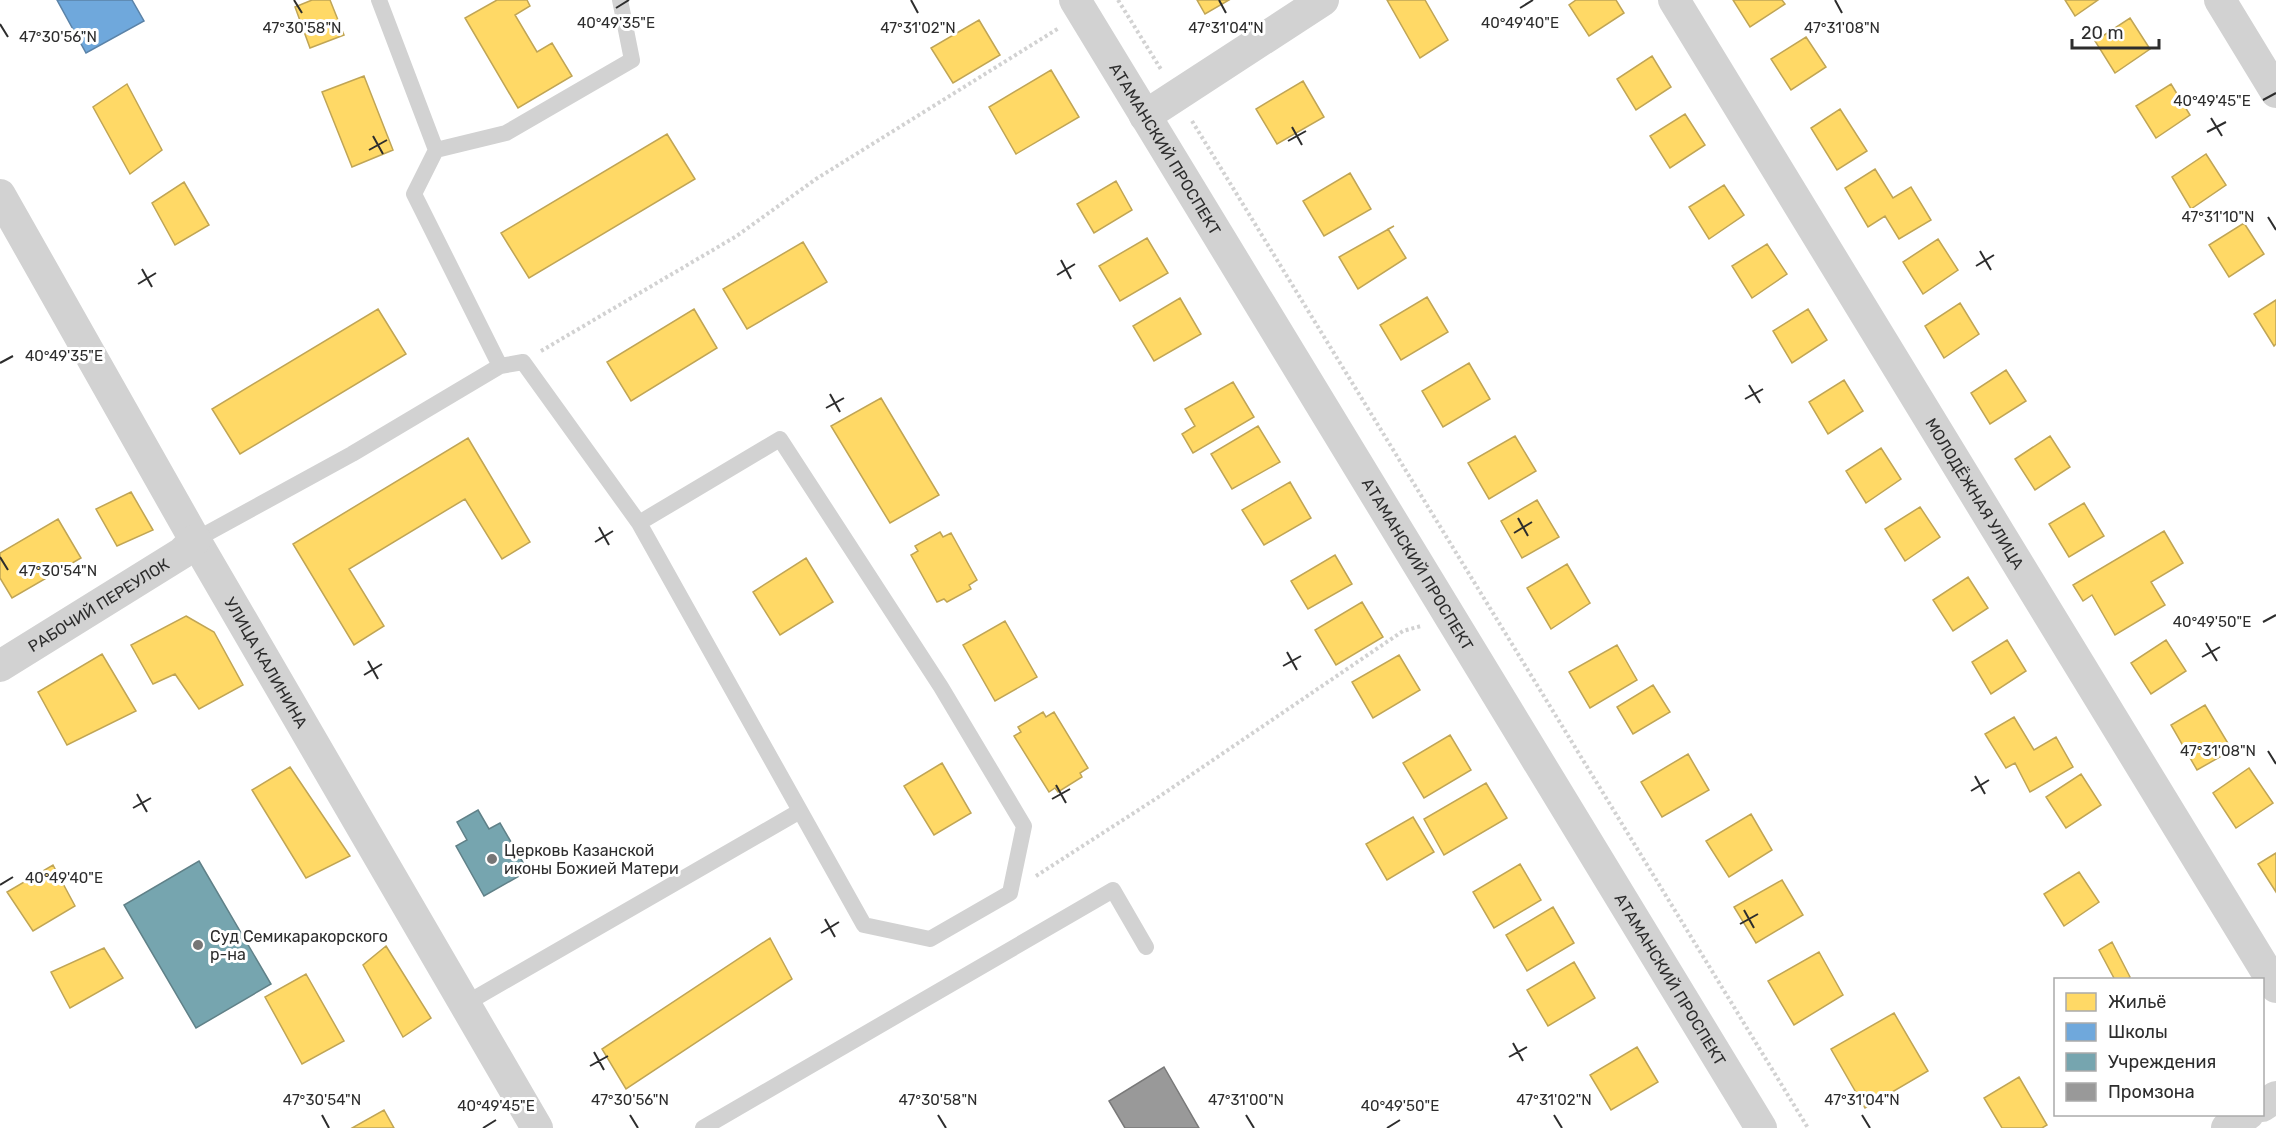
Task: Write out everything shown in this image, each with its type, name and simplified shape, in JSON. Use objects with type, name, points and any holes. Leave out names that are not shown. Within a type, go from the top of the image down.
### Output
[{"type":"street","points":[[1145,116],[1323,0]]},
{"type":"street","name":"МОЛОДЁЖНАЯ УЛИЦА","points":[[1674,0],[2276,987]]},
{"type":"street","points":[[2220,0],[2276,92]]},
{"type":"street","name":"АТАМАНСКИЙ ПРОСПЕКТ","points":[[1079,7],[1761,1128]]},
{"type":"street","name":"УЛИЦА КАЛИНИНА","points":[[0,195],[195,540],[537,1128]]},
{"type":"street","name":"РАБОЧИЙ ПЕРЕУЛОК","points":[[0,666],[182,553],[195,540]]},
{"type":"street","points":[[2227,1128],[2245,1116]]},
{"type":"lane","points":[[379,0],[436,150],[414,194],[500,366]]},
{"type":"lane","points":[[436,150],[506,133],[632,60],[620,0]]},
{"type":"lane","points":[[195,540],[352,454],[500,366],[523,362],[639,523],[864,925],[930,939],[1010,893],[1024,826],[941,687],[780,439],[639,523]]},
{"type":"lane","points":[[465,1004],[800,811]]},
{"type":"lane","points":[[703,1128],[1113,890],[1146,947]]},
{"type":"path","points":[[1118,0],[1808,1128]]},
{"type":"path","points":[[523,362],[735,237],[816,179],[1079,7]]},
{"type":"path","points":[[1010,893],[1160,796],[1403,631],[1451,618]]},
{"type":"building: Жильё","points":[[312,0],[330,0],[344,35],[310,48],[295,7]]},
{"type":"building: Жильё","points":[[497,0],[527,0],[530,6],[515,15],[537,52],[552,43],[572,76],[518,108],[465,18]]},
{"type":"building: Жильё","points":[[1197,0],[1229,0],[1205,14]]},
{"type":"building: Жильё","points":[[1387,0],[1425,0],[1448,40],[1420,58]]},
{"type":"building: Жильё","points":[[1576,0],[1616,0],[1624,13],[1589,36],[1569,5]]},
{"type":"building: Жильё","points":[[1733,0],[1782,0],[1785,4],[1750,27]]},
{"type":"building: Жильё","points":[[2065,0],[2098,0],[2075,16]]},
{"type":"building: Жильё","points":[[2130,18],[2150,49],[2115,73],[2095,41]]},
{"type":"building: Жильё","points":[[979,20],[1000,55],[953,83],[931,48]]},
{"type":"building: Жильё","points":[[1806,37],[1826,67],[1791,90],[1771,59]]},
{"type":"building: Жильё","points":[[1652,56],[1671,87],[1636,110],[1617,79]]},
{"type":"building: Жильё","points":[[1051,70],[1079,117],[1016,154],[989,107]]},
{"type":"building: Жильё","points":[[364,76],[393,150],[352,167],[322,92]]},
{"type":"building: Жильё","points":[[1303,81],[1324,117],[1277,144],[1256,109]]},
{"type":"building: Жильё","points":[[127,84],[162,150],[130,174],[93,107]]},
{"type":"building: Жильё","points":[[2171,84],[2190,115],[2156,138],[2136,106]]},
{"type":"building: Жильё","points":[[1840,109],[1867,151],[1837,170],[1811,128]]},
{"type":"building: Жильё","points":[[1685,114],[1705,145],[1670,168],[1650,136]]},
{"type":"building: Жильё","points":[[667,134],[695,179],[529,278],[501,233]]},
{"type":"building: Жильё","points":[[2206,154],[2226,185],[2191,209],[2172,177]]},
{"type":"building: Жильё","points":[[1875,169],[1893,198],[1911,187],[1931,220],[1899,239],[1885,216],[1868,227],[1845,188]]},
{"type":"building: Жильё","points":[[1350,173],[1371,209],[1324,236],[1303,201]]},
{"type":"building: Жильё","points":[[1116,181],[1132,210],[1094,233],[1077,204]]},
{"type":"building: Жильё","points":[[184,182],[209,225],[175,245],[152,203]]},
{"type":"building: Жильё","points":[[1724,185],[1744,215],[1709,239],[1689,207]]},
{"type":"building: Жильё","points":[[2244,223],[2264,254],[2229,277],[2209,245]]},
{"type":"building: Жильё","points":[[1388,229],[1406,258],[1358,289],[1339,257]]},
{"type":"building: Жильё","points":[[1147,238],[1168,273],[1120,301],[1099,266]]},
{"type":"building: Жильё","points":[[1938,239],[1958,270],[1923,294],[1903,262]]},
{"type":"building: Жильё","points":[[803,242],[827,282],[747,329],[723,289]]},
{"type":"building: Жильё","points":[[1767,244],[1787,274],[1752,298],[1732,266]]},
{"type":"building: Жильё","points":[[1427,297],[1448,332],[1401,360],[1380,325]]},
{"type":"building: Жильё","points":[[1180,298],[1201,334],[1154,361],[1133,326]]},
{"type":"building: Жильё","points":[[2276,300],[2276,344],[2274,346],[2254,314]]},
{"type":"building: Жильё","points":[[1960,303],[1979,334],[1944,358],[1925,326]]},
{"type":"building: Жильё","points":[[378,309],[406,354],[240,454],[212,409]]},
{"type":"building: Жильё","points":[[694,309],[717,348],[631,401],[607,362]]},
{"type":"building: Жильё","points":[[1808,309],[1827,340],[1792,363],[1773,331]]},
{"type":"building: Жильё","points":[[1469,363],[1490,399],[1443,427],[1422,391]]},
{"type":"building: Жильё","points":[[2006,370],[2026,401],[1990,424],[1971,393]]},
{"type":"building: Жильё","points":[[1844,380],[1863,411],[1828,434],[1809,402]]},
{"type":"building: Жильё","points":[[1233,382],[1254,417],[1193,453],[1182,434],[1195,426],[1185,409]]},
{"type":"building: Жильё","points":[[881,398],[939,495],[890,523],[831,426]]},
{"type":"building: Жильё","points":[[1258,426],[1280,462],[1232,489],[1211,454]]},
{"type":"building: Жильё","points":[[1515,436],[1536,471],[1489,499],[1468,463]]},
{"type":"building: Жильё","points":[[2050,436],[2070,467],[2035,490],[2015,459]]},
{"type":"building: Жильё","points":[[468,438],[530,542],[502,559],[465,499],[349,569],[384,626],[354,645],[293,544]]},
{"type":"building: Жильё","points":[[1881,448],[1901,479],[1866,503],[1846,471]]},
{"type":"building: Жильё","points":[[1290,482],[1311,518],[1264,545],[1242,510]]},
{"type":"building: Жильё","points":[[131,492],[153,530],[117,546],[96,509]]},
{"type":"building: Жильё","points":[[1537,500],[1559,537],[1522,558],[1501,521]]},
{"type":"building: Жильё","points":[[2084,503],[2104,536],[2069,557],[2049,524]]},
{"type":"building: Жильё","points":[[1920,507],[1940,537],[1905,561],[1885,529]]},
{"type":"building: Жильё","points":[[58,519],[81,558],[12,598],[0,578],[0,553]]},
{"type":"building: Жильё","points":[[2164,531],[2183,563],[2151,582],[2165,605],[2115,635],[2092,595],[2083,601],[2073,585]]},
{"type":"building: Жильё","points":[[940,532],[943,537],[951,533],[977,580],[969,585],[971,589],[947,602],[944,599],[937,602],[911,555],[918,551],[915,546]]},
{"type":"building: Жильё","points":[[1335,555],[1352,584],[1308,609],[1291,581]]},
{"type":"building: Жильё","points":[[806,558],[833,602],[780,635],[753,592]]},
{"type":"building: Жильё","points":[[1567,564],[1590,603],[1551,629],[1527,588]]},
{"type":"building: Жильё","points":[[1968,577],[1988,608],[1953,631],[1933,600]]},
{"type":"building: Жильё","points":[[1362,602],[1383,637],[1336,665],[1315,630]]},
{"type":"building: Жильё","points":[[186,616],[214,632],[243,685],[199,709],[175,674],[153,684],[131,645]]},
{"type":"building: Жильё","points":[[1005,621],[1037,677],[995,701],[963,645]]},
{"type":"building: Жильё","points":[[2007,640],[2026,671],[1991,694],[1972,662]]},
{"type":"building: Жильё","points":[[2166,640],[2186,671],[2151,694],[2131,663]]},
{"type":"building: Жильё","points":[[1617,645],[1637,680],[1590,708],[1569,672]]},
{"type":"building: Жильё","points":[[102,654],[136,711],[67,745],[38,692]]},
{"type":"building: Жильё","points":[[1399,655],[1420,690],[1373,718],[1352,682]]},
{"type":"building: Жильё","points":[[1653,685],[1670,712],[1633,734],[1617,707]]},
{"type":"building: Жильё","points":[[2205,705],[2232,750],[2197,770],[2171,725]]},
{"type":"building: Жильё","points":[[1043,712],[1046,717],[1054,712],[1088,768],[1080,773],[1082,777],[1058,792],[1055,788],[1049,792],[1014,736],[1021,732],[1018,727]]},
{"type":"building: Жильё","points":[[2014,717],[2034,750],[2056,737],[2073,767],[2030,792],[2015,763],[2006,768],[1985,734]]},
{"type":"building: Жильё","points":[[1450,735],[1471,770],[1424,798],[1403,763]]},
{"type":"building: Жильё","points":[[1688,754],[1709,790],[1662,817],[1641,782]]},
{"type":"building: Жильё","points":[[942,763],[971,813],[934,835],[904,786]]},
{"type":"building: Жильё","points":[[290,767],[350,856],[306,878],[252,790]]},
{"type":"building: Жильё","points":[[2249,768],[2273,803],[2236,828],[2213,793]]},
{"type":"building: Жильё","points":[[2081,774],[2101,805],[2066,828],[2046,797]]},
{"type":"building: Жильё","points":[[1486,783],[1507,818],[1444,855],[1424,819]]},
{"type":"building: Жильё","points":[[1751,814],[1772,850],[1729,877],[1706,841]]},
{"type":"building: Жильё","points":[[1413,817],[1434,852],[1387,880],[1366,844]]},
{"type":"building: Жильё","points":[[2276,853],[2276,892],[2258,864]]},
{"type":"building: Жильё","points":[[1520,864],[1541,900],[1494,928],[1473,892]]},
{"type":"building: Жильё","points":[[53,865],[75,906],[33,931],[7,892]]},
{"type":"building: Жильё","points":[[2079,872],[2099,902],[2064,926],[2044,894]]},
{"type":"building: Жильё","points":[[1782,880],[1803,915],[1756,943],[1734,907]]},
{"type":"building: Жильё","points":[[1553,907],[1574,943],[1527,971],[1506,935]]},
{"type":"building: Жильё","points":[[770,938],[792,979],[626,1089],[602,1049]]},
{"type":"building: Жильё","points":[[2112,942],[2130,977],[2114,978],[2099,950]]},
{"type":"building: Жильё","points":[[386,946],[431,1018],[403,1037],[363,965]]},
{"type":"building: Жильё","points":[[104,948],[123,978],[70,1008],[51,972]]},
{"type":"building: Жильё","points":[[1819,952],[1843,995],[1794,1025],[1768,981]]},
{"type":"building: Жильё","points":[[1574,962],[1595,998],[1548,1026],[1527,990]]},
{"type":"building: Жильё","points":[[306,974],[344,1041],[302,1064],[265,997]]},
{"type":"building: Жильё","points":[[1894,1013],[1928,1071],[1865,1108],[1831,1049]]},
{"type":"building: Жильё","points":[[1637,1047],[1658,1082],[1611,1110],[1590,1075]]},
{"type":"building: Жильё","points":[[2019,1077],[2047,1125],[2042,1128],[2002,1128],[1984,1098]]},
{"type":"building: Жильё","points":[[384,1110],[394,1128],[352,1128]]},
{"type":"building: Школы","points":[[57,0],[132,0],[144,21],[86,53]]},
{"type":"building: Учреждения","name":"Церковь Казанской иконы Божией Матери","points":[[478,810],[489,829],[500,823],[528,871],[484,896],[456,846],[467,840],[457,822]]},
{"type":"building: Учреждения","name":"Суд Семикаракорского р-на","points":[[199,861],[271,984],[196,1028],[124,905]]},
{"type":"building: Промзона","points":[[1164,1067],[1199,1128],[1125,1128],[1109,1101]]},
{"type":"place","name":"Церковь Казанской иконы Божией Матери","points":[[492,859]]},
{"type":"place","name":"Суд Семикаракорского р-на","points":[[198,945]]}]
